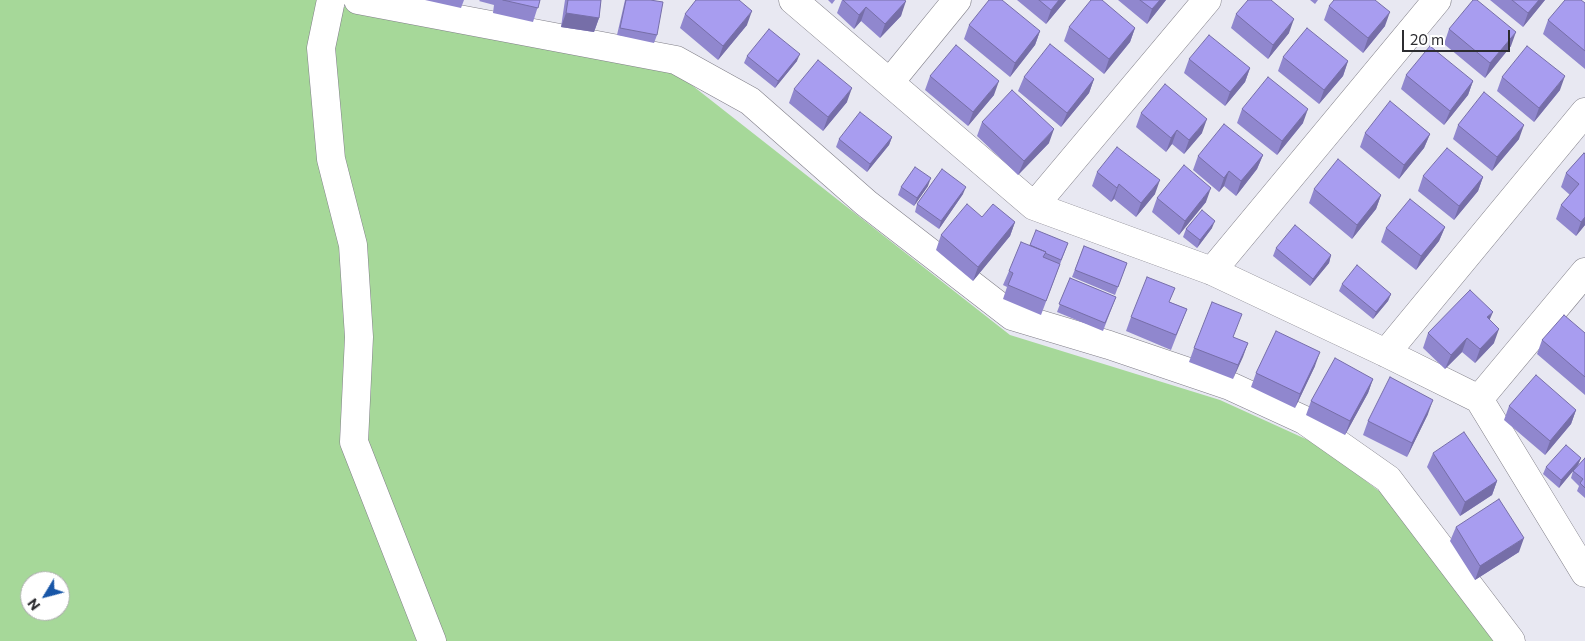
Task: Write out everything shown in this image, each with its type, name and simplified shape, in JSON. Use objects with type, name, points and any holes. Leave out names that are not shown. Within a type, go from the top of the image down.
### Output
[{"type":"street","points":[[331,0],[321,48],[331,158],[354,245],[359,337],[354,442],[432,641]]},
{"type":"street","points":[[358,0],[676,60],[750,101],[866,203],[1012,316],[1109,345],[1230,386],[1304,420],[1388,479],[1511,641]]},
{"type":"street","points":[[793,0],[1034,206],[1212,271],[1479,399],[1584,570]]},
{"type":"street","points":[[890,82],[957,0]]},
{"type":"street","points":[[1034,206],[1207,0]]},
{"type":"street","points":[[1212,271],[1437,0]]},
{"type":"street","points":[[1386,353],[1585,112]]},
{"type":"street","points":[[1479,399],[1585,272]]},
{"type":"green space","points":[[0,0],[323,0],[324,4],[377,11],[670,68],[1010,335],[1220,400],[1319,445],[1392,501],[1495,641],[0,641]]},
{"type":"building","points":[[503,0],[540,0],[538,8]]},
{"type":"building","points":[[568,0],[601,0],[599,18],[566,13]]},
{"type":"building","points":[[626,0],[663,2],[657,35],[620,28]]},
{"type":"building","points":[[696,0],[739,0],[752,11],[723,46],[685,14]]},
{"type":"building","points":[[843,0],[906,1],[885,24],[866,7],[859,15]]},
{"type":"building","points":[[989,0],[1002,0],[1040,31],[1015,63],[969,25]]},
{"type":"building","points":[[1039,0],[1059,0],[1051,10]]},
{"type":"building","points":[[1091,0],[1102,0],[1135,28],[1109,59],[1069,27]]},
{"type":"building","points":[[1140,0],[1160,0],[1152,9]]},
{"type":"building","points":[[1248,0],[1271,0],[1294,19],[1273,45],[1236,14]]},
{"type":"building","points":[[1334,0],[1375,0],[1390,12],[1368,38],[1329,6]]},
{"type":"building","points":[[1473,0],[1477,0],[1516,32],[1490,63],[1449,29]]},
{"type":"building","points":[[1512,0],[1539,0],[1528,13]]},
{"type":"building","points":[[1565,0],[1581,0],[1585,3],[1585,51],[1548,20]]},
{"type":"building","points":[[1307,28],[1348,61],[1324,90],[1283,57]]},
{"type":"building","points":[[769,29],[800,54],[778,81],[747,56]]},
{"type":"building","points":[[1209,35],[1250,68],[1230,92],[1189,59]]},
{"type":"building","points":[[1050,44],[1094,79],[1067,113],[1024,77]]},
{"type":"building","points":[[956,45],[999,81],[973,112],[930,76]]},
{"type":"building","points":[[1430,46],[1473,81],[1450,111],[1406,75]]},
{"type":"building","points":[[1527,46],[1565,76],[1539,108],[1502,77]]},
{"type":"building","points":[[818,60],[852,88],[828,117],[794,89]]},
{"type":"building","points":[[1268,77],[1308,109],[1282,141],[1242,109]]},
{"type":"building","points":[[1165,84],[1207,119],[1189,140],[1177,130],[1171,138],[1141,113]]},
{"type":"building","points":[[1012,90],[1054,129],[1024,161],[982,122]]},
{"type":"building","points":[[1484,92],[1524,125],[1497,157],[1458,125]]},
{"type":"building","points":[[1390,101],[1430,134],[1404,165],[1365,133]]},
{"type":"building","points":[[860,112],[892,137],[870,164],[839,139]]},
{"type":"building","points":[[1224,124],[1263,155],[1241,181],[1229,171],[1224,178],[1198,156]]},
{"type":"building","points":[[1117,147],[1160,180],[1141,203],[1119,184],[1117,188],[1097,172]]},
{"type":"building","points":[[1447,148],[1483,177],[1459,206],[1423,176]]},
{"type":"building","points":[[1584,153],[1585,217],[1581,222],[1561,205],[1579,184],[1566,173]]},
{"type":"building","points":[[1338,159],[1381,195],[1357,225],[1314,189]]},
{"type":"building","points":[[1184,165],[1211,188],[1185,221],[1157,198]]},
{"type":"building","points":[[915,167],[931,178],[917,198],[901,187]]},
{"type":"building","points":[[942,169],[966,187],[941,221],[917,204]]},
{"type":"building","points":[[1410,199],[1445,227],[1421,256],[1386,228]]},
{"type":"building","points":[[967,204],[982,217],[993,204],[1015,222],[978,267],[941,235]]},
{"type":"building","points":[[1202,210],[1215,221],[1200,240],[1186,229]]},
{"type":"building","points":[[1295,225],[1331,255],[1313,279],[1276,248]]},
{"type":"building","points":[[1036,230],[1068,243],[1061,260],[1030,245]]},
{"type":"building","points":[[1021,242],[1046,252],[1043,257],[1060,264],[1046,301],[1008,285],[1013,273],[1009,271]]},
{"type":"building","points":[[1084,246],[1127,263],[1118,287],[1075,270]]},
{"type":"building","points":[[1357,265],[1391,294],[1376,312],[1342,284]]},
{"type":"building","points":[[1147,277],[1175,288],[1169,302],[1187,309],[1176,335],[1131,317]]},
{"type":"building","points":[[1070,278],[1116,297],[1105,323],[1059,304]]},
{"type":"building","points":[[1470,290],[1493,312],[1487,317],[1499,329],[1480,349],[1467,338],[1451,355],[1428,333]]},
{"type":"building","points":[[1212,302],[1242,314],[1233,337],[1248,343],[1238,365],[1194,348]]},
{"type":"building","points":[[1564,315],[1585,333],[1585,377],[1542,340]]},
{"type":"building","points":[[1276,331],[1320,352],[1300,394],[1256,373]]},
{"type":"building","points":[[1335,358],[1373,379],[1350,421],[1311,401]]},
{"type":"building","points":[[1536,375],[1576,410],[1550,441],[1509,406]]},
{"type":"building","points":[[1390,377],[1433,400],[1412,443],[1368,421]]},
{"type":"building","points":[[1464,432],[1497,481],[1465,502],[1433,453]]},
{"type":"building","points":[[1566,445],[1581,458],[1561,480],[1546,467]]},
{"type":"building","points":[[1585,458],[1585,488],[1580,483],[1583,479],[1573,471]]},
{"type":"building","points":[[1499,499],[1524,538],[1480,566],[1456,527]]}]
